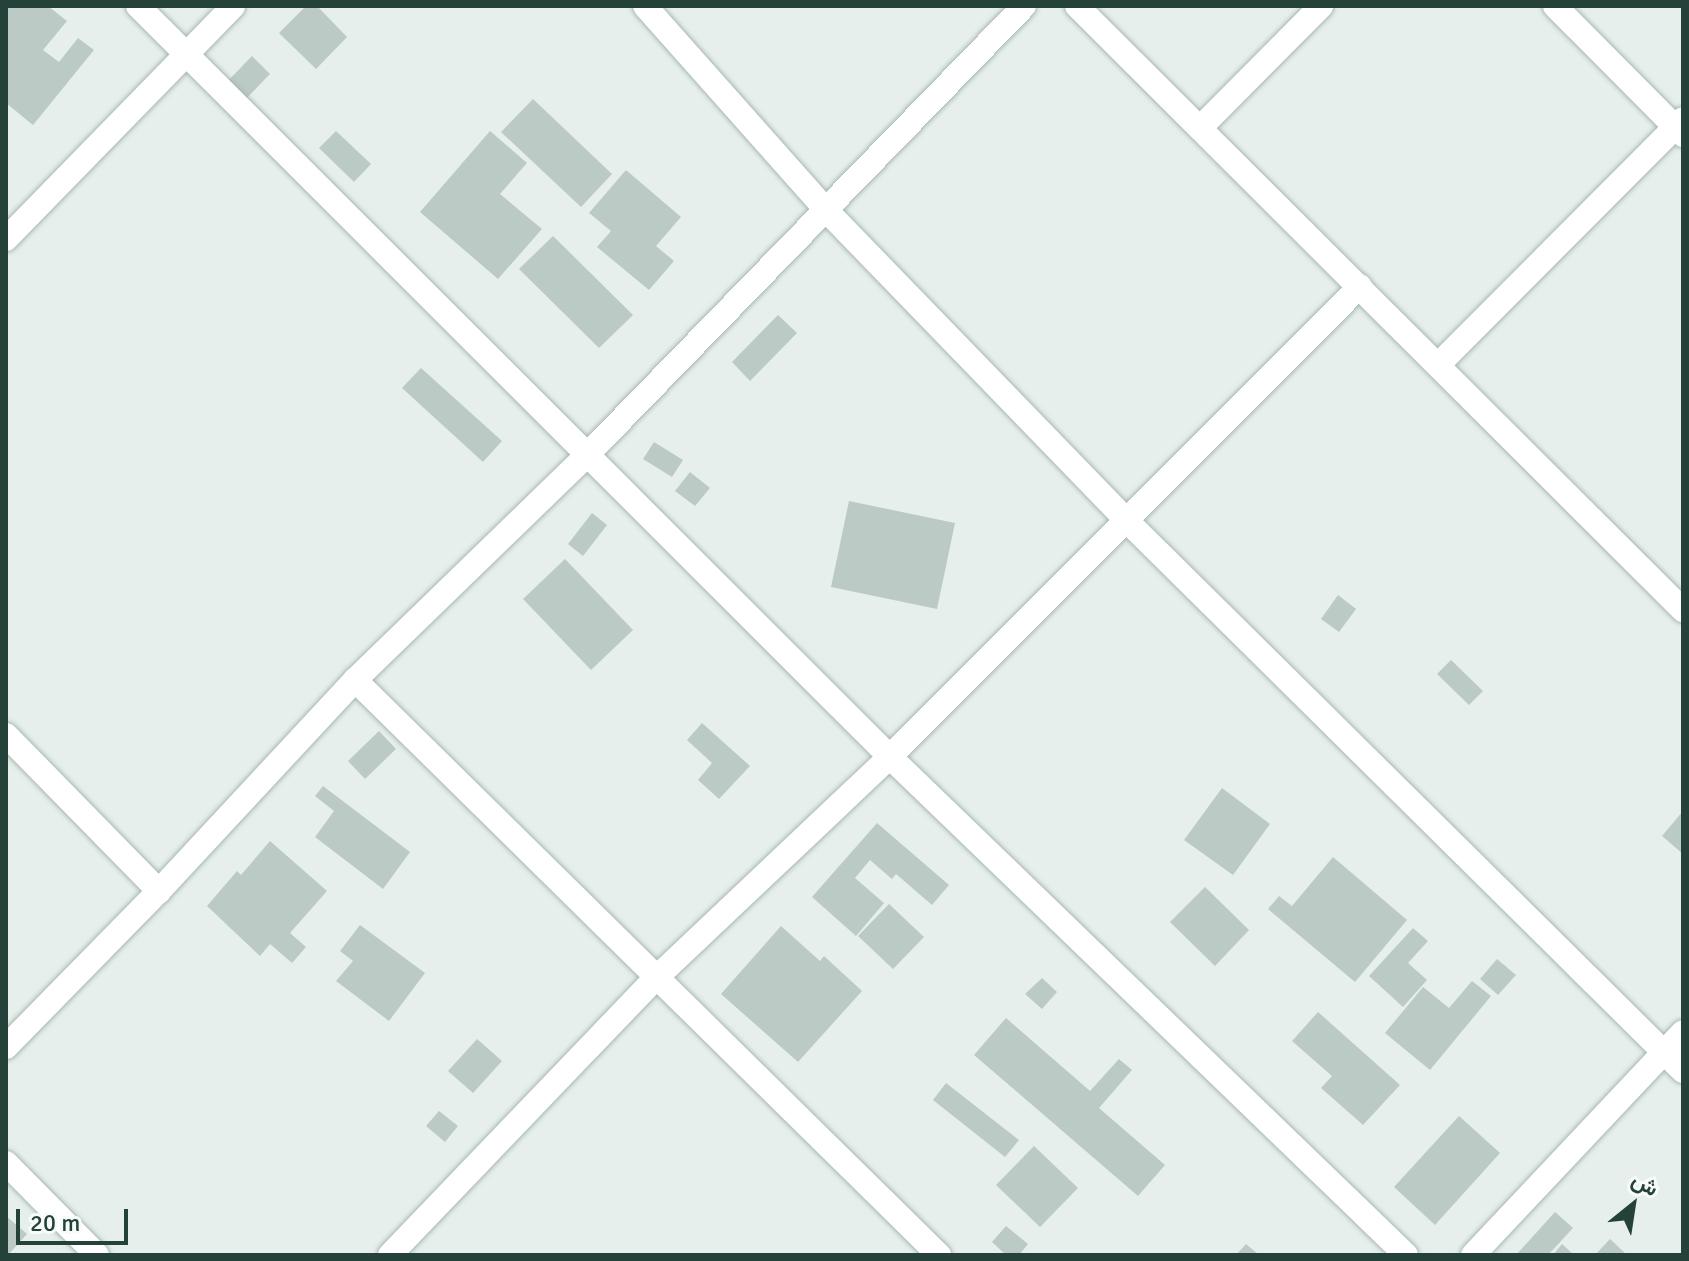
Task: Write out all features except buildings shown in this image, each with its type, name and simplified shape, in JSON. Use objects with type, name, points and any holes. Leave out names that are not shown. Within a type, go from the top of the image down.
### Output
[{"type":"street","points":[[138,6],[890,757],[1406,1255]]},
{"type":"street","points":[[6,239],[233,6]]},
{"type":"street","points":[[645,6],[825,209],[1127,521],[1683,1071]]},
{"type":"street","points":[[6,1047],[159,891],[355,680],[588,454],[1024,6]]},
{"type":"street","points":[[1077,6],[1683,610]]},
{"type":"street","points":[[1200,128],[1321,6]]},
{"type":"street","points":[[1438,365],[1680,127],[1555,6]]},
{"type":"street","points":[[390,1255],[657,977],[890,757],[1360,286]]},
{"type":"street","points":[[355,680],[939,1255]]},
{"type":"street","points":[[6,735],[159,891]]},
{"type":"street","points":[[1473,1255],[1683,1032]]},
{"type":"street","points":[[6,1163],[97,1255]]}]
